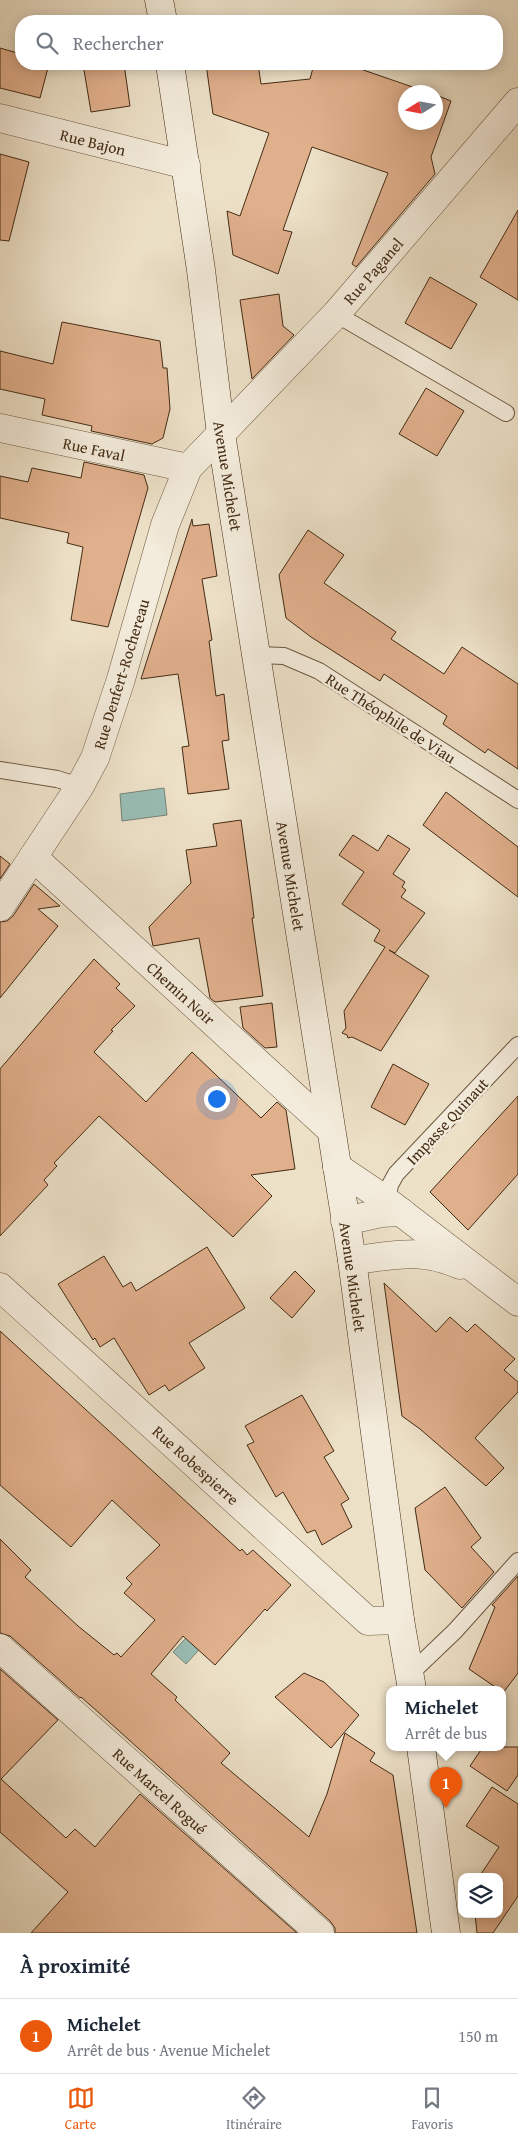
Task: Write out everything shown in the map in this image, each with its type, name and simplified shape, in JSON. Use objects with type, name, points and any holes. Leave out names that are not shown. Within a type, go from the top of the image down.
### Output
[{"type":"street","points":[[160,0],[162,15]]},
{"type":"street","name":"Avenue Michelet","points":[[171,70],[186,165],[221,434],[352,1260],[400,1620],[411,1682]]},
{"type":"street","name":"Rue Paganel","points":[[221,434],[336,314],[514,113]]},
{"type":"street","name":"Rue Bajon","points":[[0,118],[186,165]]},
{"type":"street","name":"Rue Faval","points":[[0,428],[156,463],[188,468]]},
{"type":"street","name":"Rue Denfert-Rochereau","points":[[0,907],[80,786],[95,758],[124,670],[165,525],[188,468],[221,434]]},
{"type":"street","name":"Chemin Noir","points":[[33,857],[330,1129]]},
{"type":"street","points":[[337,1167],[484,1274],[518,1302]]},
{"type":"street","points":[[345,1221],[381,1213],[394,1207]]},
{"type":"street","points":[[352,1260],[411,1252],[441,1256],[484,1274]]},
{"type":"street","name":"Rue Robespierre","points":[[0,1287],[368,1621],[400,1620]]},
{"type":"street","name":"Rue Marcel Rogué","points":[[0,1648],[320,1933]]},
{"type":"street","points":[[422,1751],[446,1933]]},
{"type":"lane","points":[[336,314],[506,413]]},
{"type":"lane","name":"Rue Théophile de Viau","points":[[257,655],[284,656],[319,671],[518,800]]},
{"type":"lane","points":[[0,770],[57,779],[80,786]]},
{"type":"lane","name":"Impasse Quinaut","points":[[394,1207],[390,1185],[396,1174],[518,1045]]},
{"type":"lane","points":[[411,1682],[518,1562]]},
{"type":"water","points":[[164,788],[167,815],[122,821],[120,794]]},
{"type":"water","points":[[198,1625],[208,1640],[186,1664],[173,1652]]},
{"type":"building","points":[[0,48],[15,52],[15,70],[47,70],[40,98],[0,88]]},
{"type":"building","points":[[84,70],[125,70],[130,106],[91,112]]},
{"type":"building","points":[[207,70],[259,70],[261,84],[310,79],[312,70],[363,70],[407,85],[398,85],[398,130],[441,130],[431,157],[435,174],[356,267],[352,264],[388,173],[312,147],[283,230],[292,232],[278,274],[233,255],[227,211],[240,216],[269,133],[213,114]]},
{"type":"building","points":[[443,98],[451,101],[443,123]]},
{"type":"building","points":[[0,154],[29,162],[9,241],[0,240]]},
{"type":"building","points":[[518,210],[518,300],[480,277]]},
{"type":"building","points":[[430,277],[477,304],[451,349],[405,323]]},
{"type":"building","points":[[279,294],[283,326],[294,335],[252,379],[240,300]]},
{"type":"building","points":[[62,322],[160,341],[163,368],[167,368],[170,409],[163,438],[152,444],[91,431],[92,426],[42,415],[45,399],[0,389],[0,351],[53,364]]},
{"type":"building","points":[[426,388],[464,411],[437,456],[399,434]]},
{"type":"building","points":[[84,462],[144,475],[148,488],[108,627],[71,620],[83,547],[67,543],[69,533],[0,518],[0,476],[28,482],[32,468],[81,478]]},
{"type":"building","points":[[192,519],[193,526],[209,524],[217,576],[202,579],[212,640],[209,641],[216,696],[224,694],[229,740],[222,741],[229,789],[188,794],[182,747],[189,746],[178,674],[141,679]]},
{"type":"building","points":[[308,530],[344,555],[324,583],[396,632],[391,639],[444,674],[462,647],[518,684],[518,769],[488,749],[485,753],[443,724],[447,716],[384,674],[380,681],[311,637],[286,618],[279,575]]},
{"type":"building","points":[[446,792],[518,847],[518,897],[423,825]]},
{"type":"building","points":[[241,820],[263,996],[215,1002],[210,998],[199,938],[153,946],[149,927],[191,883],[186,850],[217,846],[213,824]]},
{"type":"building","points":[[353,835],[378,851],[388,835],[410,849],[393,874],[405,882],[402,887],[406,890],[401,897],[425,913],[395,953],[389,950],[429,976],[381,1051],[352,1037],[348,1038],[347,1035],[342,1033],[346,1028],[344,1011],[385,947],[374,941],[380,930],[342,904],[364,872],[339,855]]},
{"type":"building","points":[[0,856],[10,864],[0,879]]},
{"type":"building","points":[[34,884],[60,906],[38,909],[58,926],[0,998],[0,922],[7,921],[13,916]]},
{"type":"building","points":[[94,959],[120,984],[116,988],[135,1006],[111,1030],[113,1031],[94,1052],[146,1102],[192,1052],[261,1118],[277,1102],[286,1110],[295,1169],[251,1175],[272,1196],[233,1237],[99,1116],[54,1163],[57,1166],[44,1180],[48,1185],[0,1236],[0,1069]]},
{"type":"building","points":[[272,1003],[277,1047],[265,1048],[243,1028],[240,1007]]},
{"type":"building","points":[[393,1064],[429,1084],[405,1125],[371,1107]]},
{"type":"building","points":[[518,1096],[518,1174],[468,1230],[430,1192]]},
{"type":"building","points":[[207,1247],[245,1308],[189,1343],[205,1368],[169,1391],[165,1385],[149,1395],[114,1338],[100,1347],[95,1338],[93,1340],[58,1284],[104,1256],[123,1287],[131,1282],[136,1291]]},
{"type":"building","points":[[295,1271],[315,1291],[292,1318],[270,1298]]},
{"type":"building","points":[[384,1283],[436,1332],[450,1317],[467,1332],[475,1324],[515,1359],[504,1370],[518,1382],[518,1392],[475,1438],[504,1468],[486,1486],[420,1429],[402,1416]]},
{"type":"building","points":[[0,1331],[240,1551],[242,1549],[247,1555],[253,1550],[291,1585],[267,1611],[265,1609],[215,1665],[183,1636],[151,1674],[177,1697],[175,1700],[230,1753],[221,1763],[309,1837],[327,1794],[345,1733],[375,1753],[370,1761],[393,1775],[417,1933],[335,1933],[335,1928],[330,1921],[98,1712],[10,1636],[0,1633],[0,1539],[31,1570],[25,1577],[78,1626],[114,1655],[117,1653],[121,1657],[155,1620],[124,1593],[132,1584],[126,1578],[160,1545],[112,1500],[71,1547],[0,1485]]},
{"type":"building","points":[[302,1395],[334,1451],[324,1457],[349,1499],[341,1504],[352,1527],[322,1545],[315,1530],[307,1533],[283,1492],[276,1497],[247,1445],[254,1442],[245,1426]]},
{"type":"building","points":[[445,1487],[481,1538],[471,1547],[494,1572],[462,1608],[425,1570],[415,1508]]},
{"type":"building","points":[[518,1576],[518,1673],[506,1689],[506,1686],[494,1686],[469,1669],[495,1607],[492,1605]]},
{"type":"building","points":[[0,1669],[58,1720],[1,1779],[66,1838],[75,1829],[95,1847],[140,1794],[297,1933],[31,1933],[68,1892],[0,1832]]},
{"type":"building","points":[[304,1673],[324,1682],[359,1715],[331,1748],[275,1697]]},
{"type":"building","points":[[506,1747],[518,1747],[518,1775],[507,1791],[470,1766],[480,1751],[506,1751]]},
{"type":"building","points":[[492,1787],[518,1804],[518,1896],[493,1933],[477,1933],[475,1918],[503,1918],[503,1873],[482,1873],[499,1847],[466,1826]]},
{"type":"place","name":"Michelet","points":[[446,1808]]}]
